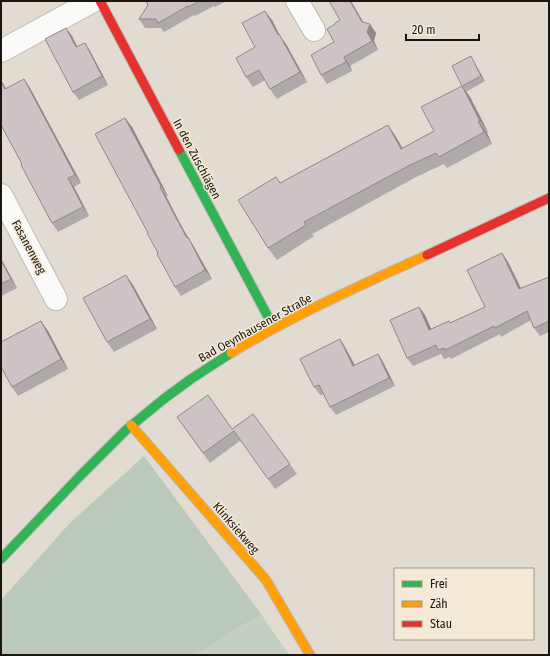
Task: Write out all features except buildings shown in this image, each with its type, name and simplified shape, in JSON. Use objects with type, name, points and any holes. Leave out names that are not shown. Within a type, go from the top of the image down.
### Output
[{"type":"main road","name":"In den Zuschlägen","points":[[100,1],[274,328]]},
{"type":"main road","name":"Bad Oeynhausener Straße","points":[[1,559],[90,465],[131,425],[201,372],[274,328],[336,297],[549,198]]},
{"type":"main road","name":"Klinksiekweg","points":[[131,425],[266,580],[310,655]]},
{"type":"street","points":[[1,51],[93,1]]},
{"type":"street","points":[[298,1],[314,30]]},
{"type":"street","name":"Fasanenweg","points":[[1,194],[56,299]]},
{"type":"green space","points":[[144,456],[261,614],[194,655],[1,655],[1,600],[70,523]]},
{"type":"green space","points":[[261,614],[289,655],[194,655]]},
{"type":"traffic: fast","points":[[179,150],[274,328]]},
{"type":"traffic: fast","points":[[1,559],[126,430],[165,398],[231,353]]},
{"type":"traffic: slow","points":[[231,353],[303,313],[427,255]]},
{"type":"traffic: slow","points":[[131,425],[266,580],[310,655]]},
{"type":"traffic: jam","points":[[100,1],[179,150]]},
{"type":"traffic: jam","points":[[427,255],[549,198]]}]
